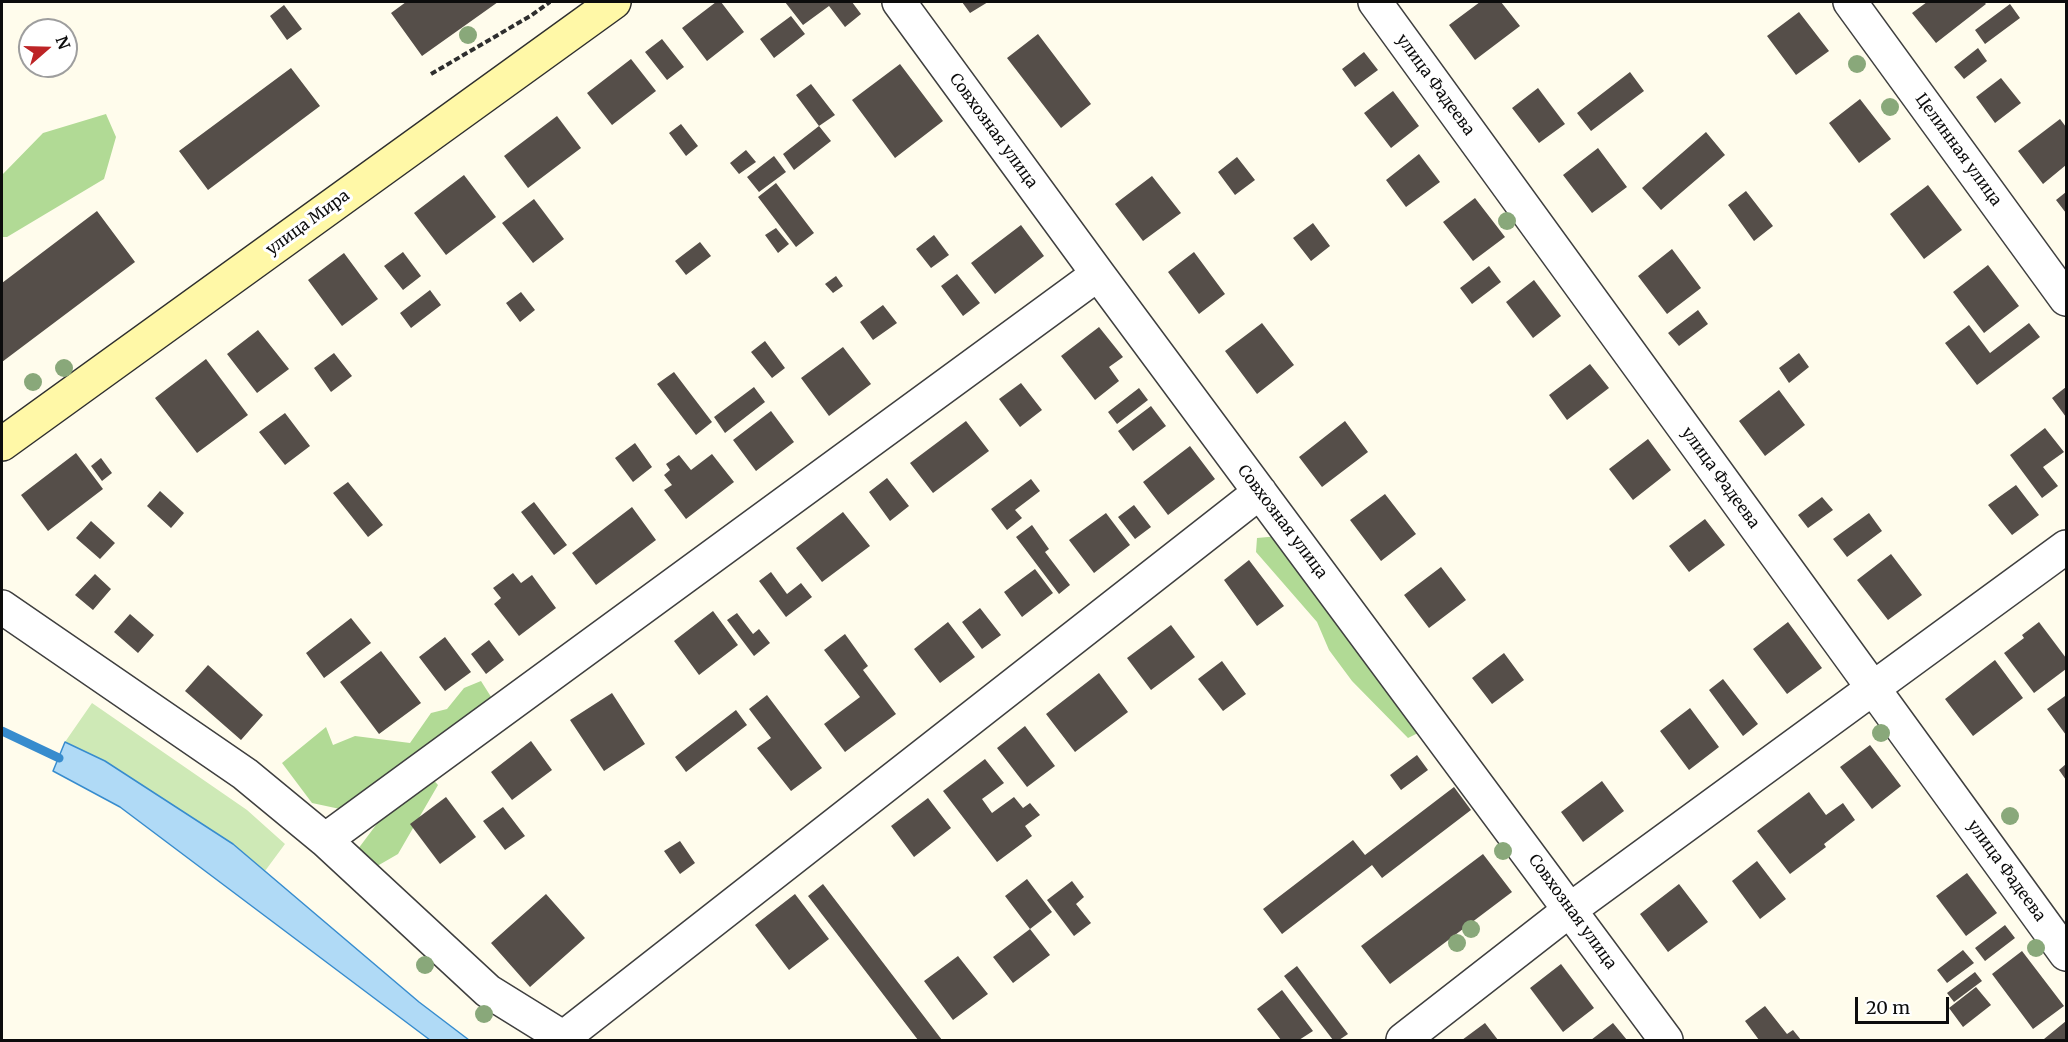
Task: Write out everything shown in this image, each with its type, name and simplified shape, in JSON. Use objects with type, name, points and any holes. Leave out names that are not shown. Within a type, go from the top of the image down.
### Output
[{"type":"main road","name":"улица Мира","points":[[2,444],[614,2]]},
{"type":"street","name":"Совхозная улица","points":[[899,2],[1666,1041]]},
{"type":"street","name":"улица Фадеева","points":[[1375,2],[2067,954]]},
{"type":"street","name":"Целинная улица","points":[[1850,2],[2067,299]]},
{"type":"street","points":[[325,840],[1098,274]]},
{"type":"street","points":[[2,607],[245,774],[325,840],[488,991],[565,1039],[1260,492]]},
{"type":"street","points":[[1403,1041],[1570,909],[2067,547]]},
{"type":"path","points":[[431,74],[532,15],[550,2]]},
{"type":"green space","points":[[106,114],[116,137],[104,179],[7,237],[2,237],[2,175],[43,133]]},
{"type":"green space","points":[[1279,536],[1424,730],[1408,738],[1352,681],[1329,650],[1317,622],[1256,552],[1257,538]]},
{"type":"green space","points":[[481,681],[493,700],[340,809],[312,803],[282,763],[326,727],[333,745],[355,736],[410,743],[431,713],[447,709],[464,688]]},
{"type":"green space","points":[[92,703],[247,810],[285,844],[265,871],[233,844],[105,761],[65,742]]},
{"type":"green space","points":[[427,773],[438,785],[398,854],[372,869],[355,853],[388,809]]},
{"type":"water","points":[[65,742],[105,761],[233,844],[419,1002],[469,1040],[430,1040],[120,807],[53,771]]},
{"type":"building","points":[[406,2],[498,2],[422,56],[391,13]]},
{"type":"building","points":[[716,2],[721,2],[744,32],[707,61],[682,28]]},
{"type":"building","points":[[785,2],[852,2],[861,14],[845,27],[829,6],[803,25]]},
{"type":"building","points":[[962,2],[988,2],[970,13]]},
{"type":"building","points":[[1480,2],[1501,2],[1520,26],[1475,60],[1449,25]]},
{"type":"building","points":[[1927,2],[1984,2],[1986,4],[1936,43],[1912,13]]},
{"type":"building","points":[[2010,4],[2020,18],[1985,44],[1975,30]]},
{"type":"building","points":[[284,5],[302,29],[287,40],[270,16]]},
{"type":"building","points":[[1799,12],[1829,51],[1796,75],[1767,36]]},
{"type":"building","points":[[791,16],[805,34],[774,58],[760,39]]},
{"type":"building","points":[[1038,34],[1091,104],[1061,128],[1007,58]]},
{"type":"building","points":[[662,39],[684,67],[667,80],[645,52]]},
{"type":"building","points":[[1978,48],[1987,61],[1964,79],[1954,67]]},
{"type":"building","points":[[1364,52],[1378,70],[1355,87],[1342,69]]},
{"type":"building","points":[[631,59],[656,91],[612,125],[587,93]]},
{"type":"building","points":[[900,64],[943,121],[895,158],[852,100]]},
{"type":"building","points":[[291,68],[320,106],[208,190],[179,151]]},
{"type":"building","points":[[1630,72],[1644,91],[1591,131],[1577,113]]},
{"type":"building","points":[[2001,78],[2021,103],[1995,123],[1976,97]]},
{"type":"building","points":[[811,84],[835,115],[819,126],[796,95]]},
{"type":"building","points":[[1538,88],[1565,124],[1539,143],[1512,108]]},
{"type":"building","points":[[1393,91],[1419,126],[1391,148],[1364,113]]},
{"type":"building","points":[[1860,99],[1891,139],[1859,163],[1829,123]]},
{"type":"building","points":[[557,116],[581,148],[528,188],[504,156]]},
{"type":"building","points":[[2060,119],[2066,127],[2066,165],[2043,184],[2018,151]]},
{"type":"building","points":[[681,124],[698,146],[686,156],[669,133]]},
{"type":"building","points":[[819,126],[831,141],[794,170],[783,154]]},
{"type":"building","points":[[1706,132],[1725,155],[1661,210],[1642,188]]},
{"type":"building","points":[[1598,148],[1627,187],[1592,213],[1563,175]]},
{"type":"building","points":[[746,150],[756,162],[739,174],[730,163]]},
{"type":"building","points":[[1419,154],[1440,182],[1406,207],[1386,180]]},
{"type":"building","points":[[774,156],[786,172],[759,192],[747,177]]},
{"type":"building","points":[[1237,157],[1255,180],[1235,195],[1218,172]]},
{"type":"building","points":[[464,175],[496,217],[446,255],[414,213]]},
{"type":"building","points":[[1152,176],[1181,213],[1143,241],[1115,204]]},
{"type":"building","points":[[776,183],[814,233],[796,247],[758,197]]},
{"type":"building","points":[[1928,185],[1962,230],[1924,259],[1890,214]]},
{"type":"building","points":[[1746,191],[1773,226],[1754,241],[1728,205]]},
{"type":"building","points":[[2066,192],[2066,213],[2056,200]]},
{"type":"building","points":[[1475,198],[1505,237],[1473,261],[1443,222]]},
{"type":"building","points":[[534,199],[564,239],[533,263],[502,223]]},
{"type":"building","points":[[97,211],[135,262],[2,362],[2,283]]},
{"type":"building","points":[[1313,223],[1330,246],[1311,261],[1293,238]]},
{"type":"building","points":[[1021,225],[1044,256],[995,294],[971,263]]},
{"type":"building","points":[[776,228],[789,244],[778,253],[765,235]]},
{"type":"building","points":[[934,235],[949,255],[931,268],[916,249]]},
{"type":"building","points":[[700,242],[711,256],[686,275],[675,261]]},
{"type":"building","points":[[1672,249],[1701,288],[1667,314],[1638,276]]},
{"type":"building","points":[[403,252],[421,276],[403,290],[384,266]]},
{"type":"building","points":[[1194,252],[1225,294],[1199,314],[1168,272]]},
{"type":"building","points":[[344,253],[378,299],[342,326],[308,280]]},
{"type":"building","points":[[1988,265],[2019,306],[1984,333],[1953,292]]},
{"type":"building","points":[[1489,266],[1501,282],[1472,304],[1460,288]]},
{"type":"building","points":[[957,274],[980,303],[963,316],[941,286]]},
{"type":"building","points":[[836,276],[843,286],[833,293],[825,284]]},
{"type":"building","points":[[1534,280],[1561,316],[1533,338],[1506,302]]},
{"type":"building","points":[[430,290],[441,305],[411,328],[400,313]]},
{"type":"building","points":[[521,292],[535,310],[520,322],[506,303]]},
{"type":"building","points":[[883,305],[897,323],[873,340],[860,322]]},
{"type":"building","points":[[1698,310],[1708,324],[1679,346],[1668,333]]},
{"type":"building","points":[[1262,323],[1294,365],[1257,394],[1225,351]]},
{"type":"building","points":[[2029,323],[2040,337],[1977,385],[1945,343],[1969,325],[1990,353]]},
{"type":"building","points":[[1099,327],[1123,357],[1109,367],[1119,381],[1095,400],[1061,356]]},
{"type":"building","points":[[258,330],[289,369],[257,393],[227,354]]},
{"type":"building","points":[[765,341],[785,368],[772,378],[751,352]]},
{"type":"building","points":[[843,347],[871,384],[829,416],[801,378]]},
{"type":"building","points":[[334,353],[352,376],[331,392],[314,368]]},
{"type":"building","points":[[1799,353],[1809,367],[1789,383],[1779,368]]},
{"type":"building","points":[[206,359],[248,415],[197,453],[155,398]]},
{"type":"building","points":[[1590,364],[1609,388],[1567,420],[1549,395]]},
{"type":"building","points":[[674,372],[712,422],[696,435],[657,384]]},
{"type":"building","points":[[1021,383],[1042,410],[1020,427],[999,399]]},
{"type":"building","points":[[754,387],[765,402],[725,433],[714,417]]},
{"type":"building","points":[[2066,387],[2066,417],[2052,398]]},
{"type":"building","points":[[1139,388],[1148,400],[1117,424],[1108,412]]},
{"type":"building","points":[[1779,390],[1805,425],[1765,456],[1739,421]]},
{"type":"building","points":[[1151,406],[1166,426],[1133,451],[1118,431]]},
{"type":"building","points":[[771,411],[794,442],[756,471],[733,440]]},
{"type":"building","points":[[285,413],[310,446],[285,465],[259,432]]},
{"type":"building","points":[[966,421],[989,451],[933,493],[910,463]]},
{"type":"building","points":[[1345,421],[1368,452],[1322,487],[1299,457]]},
{"type":"building","points":[[2045,428],[2064,452],[2043,467],[2058,486],[2042,498],[2010,455]]},
{"type":"building","points":[[1648,439],[1671,470],[1633,500],[1609,469]]},
{"type":"building","points":[[635,443],[652,467],[633,482],[615,458]]},
{"type":"building","points":[[1190,446],[1215,479],[1168,515],[1143,482]]},
{"type":"building","points":[[76,453],[103,489],[48,531],[21,495]]},
{"type":"building","points":[[712,454],[734,482],[686,519],[664,490],[672,485],[664,475],[670,470],[666,464],[679,455],[691,470]]},
{"type":"building","points":[[101,458],[112,473],[102,481],[91,466]]},
{"type":"building","points":[[887,478],[909,506],[890,521],[869,492]]},
{"type":"building","points":[[1031,479],[1040,491],[1015,510],[1022,518],[1007,530],[991,509]]},
{"type":"building","points":[[348,482],[383,525],[368,537],[333,493]]},
{"type":"building","points":[[2016,485],[2039,515],[2012,535],[1988,505]]},
{"type":"building","points":[[160,491],[184,513],[171,528],[147,506]]},
{"type":"building","points":[[1385,494],[1416,534],[1381,561],[1350,520]]},
{"type":"building","points":[[1822,497],[1833,510],[1808,528],[1798,515]]},
{"type":"building","points":[[534,502],[567,545],[554,555],[521,512]]},
{"type":"building","points":[[1134,505],[1151,527],[1135,539],[1118,517]]},
{"type":"building","points":[[632,507],[656,540],[596,585],[572,553]]},
{"type":"building","points":[[843,512],[870,546],[822,582],[796,548]]},
{"type":"building","points":[[1106,513],[1130,545],[1094,573],[1069,540]]},
{"type":"building","points":[[1869,513],[1882,531],[1847,557],[1833,539]]},
{"type":"building","points":[[1705,519],[1725,545],[1689,572],[1669,546]]},
{"type":"building","points":[[91,521],[115,543],[100,559],[76,538]]},
{"type":"building","points":[[1032,525],[1049,549],[1045,552],[1070,585],[1059,594],[1016,537]]},
{"type":"building","points":[[1891,554],[1922,595],[1888,620],[1857,580]]},
{"type":"building","points":[[1249,560],[1284,606],[1257,626],[1224,580]]},
{"type":"building","points":[[1441,567],[1466,600],[1429,628],[1404,595]]},
{"type":"building","points":[[1035,569],[1053,593],[1022,617],[1004,592]]},
{"type":"building","points":[[771,572],[787,594],[801,583],[812,597],[786,617],[759,581]]},
{"type":"building","points":[[513,573],[521,583],[532,575],[556,608],[519,636],[494,604],[501,598],[493,588]]},
{"type":"building","points":[[95,574],[111,589],[93,610],[75,595]]},
{"type":"building","points":[[980,608],[1001,635],[982,649],[962,622]]},
{"type":"building","points":[[713,611],[738,645],[699,675],[674,641]]},
{"type":"building","points":[[737,613],[753,634],[759,629],[770,643],[754,656],[727,620]]},
{"type":"building","points":[[130,614],[154,635],[138,653],[114,632]]},
{"type":"building","points":[[351,618],[371,643],[324,678],[306,653]]},
{"type":"building","points":[[948,622],[975,657],[940,683],[914,649]]},
{"type":"building","points":[[1788,622],[1822,668],[1787,694],[1753,649]]},
{"type":"building","points":[[2039,622],[2066,658],[2066,669],[2034,693],[2004,653],[2024,638],[2022,635]]},
{"type":"building","points":[[1171,625],[1195,657],[1151,690],[1127,658]]},
{"type":"building","points":[[845,634],[868,666],[863,670],[896,714],[845,752],[824,724],[860,697],[824,650]]},
{"type":"building","points":[[445,637],[471,672],[445,691],[419,657]]},
{"type":"building","points":[[489,640],[504,660],[486,674],[471,654]]},
{"type":"building","points":[[381,651],[421,703],[379,734],[340,682]]},
{"type":"building","points":[[1504,653],[1524,680],[1492,704],[1472,678]]},
{"type":"building","points":[[1995,660],[2023,698],[1973,736],[1945,699]]},
{"type":"building","points":[[1222,661],[1246,694],[1223,711],[1198,679]]},
{"type":"building","points":[[208,665],[263,715],[241,740],[185,691]]},
{"type":"building","points":[[1099,673],[1128,712],[1075,752],[1046,714]]},
{"type":"building","points":[[1723,679],[1758,724],[1743,736],[1709,690]]},
{"type":"building","points":[[612,693],[645,744],[604,771],[570,720]]},
{"type":"building","points":[[767,695],[822,768],[791,791],[757,748],[771,738],[749,709]]},
{"type":"building","points":[[2065,696],[2066,699],[2066,735],[2047,709]]},
{"type":"building","points":[[1690,708],[1719,747],[1689,770],[1660,731]]},
{"type":"building","points":[[736,710],[747,725],[686,772],[675,757]]},
{"type":"building","points":[[1025,726],[1055,766],[1027,787],[997,748]]},
{"type":"building","points":[[531,741],[552,770],[512,800],[491,772]]},
{"type":"building","points":[[1870,745],[1901,786],[1872,809],[1840,767]]},
{"type":"building","points":[[1417,755],[1428,770],[1401,790],[1390,775]]},
{"type":"building","points":[[985,759],[1004,783],[982,799],[992,813],[1014,797],[1023,808],[1030,803],[1040,815],[1025,826],[1032,836],[997,862],[943,791]]},
{"type":"building","points":[[2066,764],[2066,780],[2059,770]]},
{"type":"building","points":[[1602,781],[1624,811],[1583,842],[1561,812]]},
{"type":"building","points":[[1454,787],[1471,810],[1382,878],[1372,865],[1282,934],[1263,909],[1353,840],[1365,855]]},
{"type":"building","points":[[1809,792],[1826,815],[1843,803],[1855,820],[1824,844],[1826,847],[1790,874],[1757,831]]},
{"type":"building","points":[[446,797],[476,837],[440,864],[410,824]]},
{"type":"building","points":[[928,798],[951,828],[914,857],[891,826]]},
{"type":"building","points":[[503,807],[525,836],[505,850],[483,821]]},
{"type":"building","points":[[680,841],[695,863],[680,874],[664,851]]},
{"type":"building","points":[[1483,854],[1512,892],[1390,984],[1361,946]]},
{"type":"building","points":[[1757,861],[1786,899],[1760,919],[1732,881]]},
{"type":"building","points":[[1967,873],[1997,913],[1966,936],[1936,896]]},
{"type":"building","points":[[1027,879],[1052,912],[1030,929],[1005,896]]},
{"type":"building","points":[[1072,881],[1084,897],[1076,904],[1091,923],[1074,936],[1047,900]]},
{"type":"building","points":[[823,884],[942,1040],[918,1040],[808,896]]},
{"type":"building","points":[[1679,884],[1708,922],[1668,952],[1640,914]]},
{"type":"building","points":[[546,894],[585,938],[530,987],[491,943]]},
{"type":"building","points":[[795,894],[829,939],[789,970],[755,925]]},
{"type":"building","points":[[2005,925],[2015,938],[1985,961],[1975,948]]},
{"type":"building","points":[[1030,929],[1050,955],[1013,983],[993,957]]},
{"type":"building","points":[[1963,950],[1974,963],[1947,983],[1937,970]]},
{"type":"building","points":[[2022,951],[2064,1006],[2033,1029],[1992,974]]},
{"type":"building","points":[[958,956],[988,994],[953,1020],[924,981]]},
{"type":"building","points":[[1561,964],[1594,1008],[1563,1032],[1530,988]]},
{"type":"building","points":[[1297,966],[1348,1034],[1339,1040],[1333,1040],[1284,976]]},
{"type":"building","points":[[1975,972],[1982,981],[1954,1002],[1947,993]]},
{"type":"building","points":[[1976,987],[1991,1005],[1963,1027],[1949,1008]]},
{"type":"building","points":[[1282,990],[1313,1031],[1299,1040],[1281,1040],[1257,1009]]},
{"type":"building","points":[[1765,1006],[1787,1034],[1793,1030],[1801,1040],[1759,1040],[1745,1021]]},
{"type":"building","points":[[2066,1021],[2066,1040],[2044,1039]]},
{"type":"building","points":[[1485,1023],[1498,1040],[1462,1040]]},
{"type":"building","points":[[1613,1023],[1627,1040],[1591,1040]]},
{"type":"waterway","points":[[2,731],[59,758]]}]
